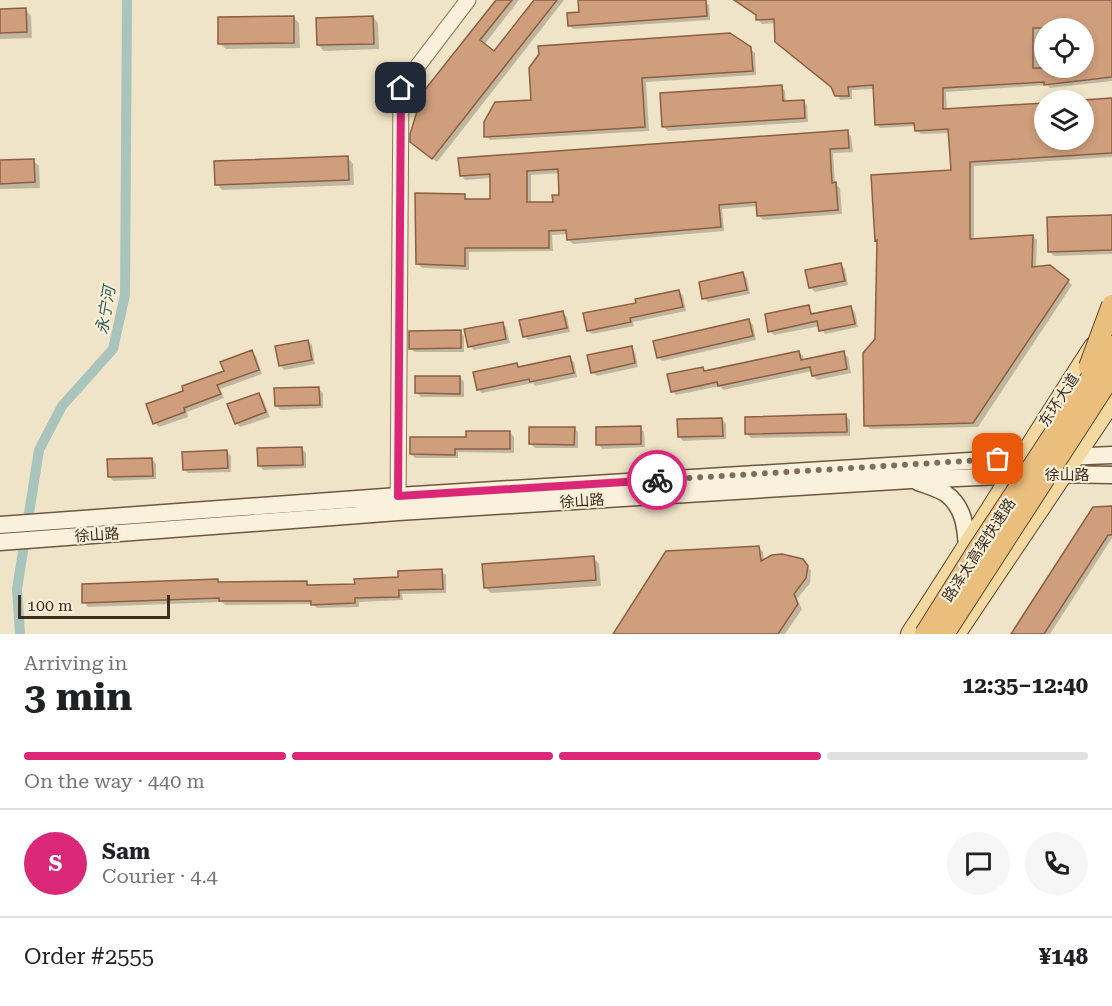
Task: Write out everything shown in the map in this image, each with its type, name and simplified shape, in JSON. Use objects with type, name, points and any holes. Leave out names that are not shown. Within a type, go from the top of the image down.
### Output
[{"type":"highway","points":[[1076,401],[1112,305]]},
{"type":"highway","name":"路泽太高架快速路","points":[[925,634],[1112,346]]},
{"type":"highway","name":"路泽太高架快速路","points":[[944,634],[1112,374]]},
{"type":"main road","name":"东环大道","points":[[911,634],[1112,320]]},
{"type":"main road","points":[[955,634],[1112,400]]},
{"type":"main road","name":"徐山路","points":[[52,530],[1022,458],[1112,455]]},
{"type":"main road","name":"徐山路","points":[[398,504],[1011,475],[1112,475]]},
{"type":"main road","points":[[911,480],[945,493],[961,511],[966,526],[967,549]]},
{"type":"main road","points":[[0,525],[52,530]]},
{"type":"main road","points":[[0,542],[52,530]]},
{"type":"street","points":[[398,504],[401,88],[468,0]]},
{"type":"building","points":[[496,0],[512,0],[480,40],[494,51],[534,0],[557,0],[432,159],[410,142],[410,134],[423,92]]},
{"type":"building","points":[[578,0],[706,0],[707,16],[568,26],[567,13],[579,12]]},
{"type":"building","points":[[734,0],[1112,0],[1112,77],[1044,85],[1044,82],[943,88],[943,109],[1034,104],[1034,150],[1094,150],[1094,99],[1112,98],[1112,153],[970,162],[970,239],[1033,235],[1032,267],[1050,265],[1069,280],[973,423],[864,426],[863,353],[875,339],[877,240],[875,241],[871,175],[951,170],[948,129],[915,131],[914,123],[875,125],[873,85],[848,87],[849,96],[835,96],[831,87],[775,42],[774,19],[756,20],[756,15]]},
{"type":"building","points":[[26,8],[27,32],[0,33],[0,9]]},
{"type":"building","points":[[294,16],[294,43],[218,44],[218,17]]},
{"type":"building","points":[[373,16],[374,44],[317,45],[316,18]]},
{"type":"building","points":[[730,33],[751,47],[753,71],[642,78],[645,127],[484,137],[484,122],[495,102],[531,100],[529,68],[539,54],[538,46]]},
{"type":"building","points":[[782,85],[783,101],[804,100],[805,118],[662,127],[660,93]]},
{"type":"building","points":[[848,130],[849,148],[830,149],[832,183],[836,182],[838,210],[757,216],[756,202],[719,205],[721,227],[567,240],[566,230],[549,231],[549,248],[465,248],[465,266],[416,264],[415,193],[465,194],[465,199],[490,199],[490,174],[460,176],[458,158]],"holes":[[[558,169],[559,195],[552,195],[553,202],[527,202],[527,171]]]},
{"type":"building","points":[[348,156],[349,180],[215,185],[214,161]]},
{"type":"building","points":[[34,159],[35,182],[0,184],[0,160]]},
{"type":"building","points":[[1112,215],[1112,250],[1048,252],[1047,217]]},
{"type":"building","points":[[841,263],[845,281],[809,288],[805,270]]},
{"type":"building","points":[[743,272],[747,290],[702,299],[699,282]]},
{"type":"building","points":[[679,290],[683,307],[630,318],[631,322],[587,331],[583,313],[636,303],[635,299]]},
{"type":"building","points":[[809,305],[811,314],[851,306],[855,324],[819,331],[817,321],[768,332],[765,314]]},
{"type":"building","points":[[563,311],[567,328],[523,337],[519,320]]},
{"type":"building","points":[[749,319],[753,336],[657,358],[653,341]]},
{"type":"building","points":[[503,322],[506,339],[468,347],[464,329]]},
{"type":"building","points":[[461,330],[461,348],[409,349],[409,331]]},
{"type":"building","points":[[308,340],[312,360],[279,366],[275,346]]},
{"type":"building","points":[[632,346],[635,363],[591,373],[587,355]]},
{"type":"building","points":[[252,350],[259,370],[217,385],[221,394],[184,408],[185,412],[153,424],[146,404],[183,391],[182,386],[224,371],[220,362]]},
{"type":"building","points":[[799,351],[801,360],[844,351],[847,369],[812,376],[810,367],[718,386],[717,382],[671,392],[667,374],[703,367],[704,371]]},
{"type":"building","points":[[570,356],[574,373],[530,382],[529,379],[477,390],[473,372],[517,363],[518,367]]},
{"type":"building","points":[[415,376],[460,376],[460,394],[415,393]]},
{"type":"building","points":[[319,387],[320,405],[275,406],[274,388]]},
{"type":"building","points":[[259,393],[266,412],[235,424],[227,404]]},
{"type":"building","points":[[846,414],[847,432],[745,434],[745,417]]},
{"type":"building","points":[[722,418],[723,436],[678,437],[677,419]]},
{"type":"building","points":[[641,426],[641,444],[596,445],[596,427]]},
{"type":"building","points":[[529,427],[575,427],[574,445],[529,444]]},
{"type":"building","points":[[466,431],[510,431],[510,449],[455,449],[455,455],[410,454],[410,437],[466,437]]},
{"type":"building","points":[[302,447],[303,465],[258,466],[257,448]]},
{"type":"building","points":[[227,450],[228,468],[183,470],[182,452]]},
{"type":"building","points":[[152,458],[153,476],[108,477],[107,459]]},
{"type":"building","points":[[1112,506],[1112,535],[1108,535],[1044,634],[1011,634],[1093,507]]},
{"type":"building","points":[[759,546],[761,561],[772,555],[782,554],[803,559],[808,566],[806,578],[794,594],[798,604],[778,634],[613,634],[666,551]]},
{"type":"building","points":[[594,556],[596,580],[484,588],[482,564]]},
{"type":"building","points":[[442,569],[443,589],[399,590],[399,597],[355,598],[355,603],[311,605],[311,601],[219,601],[219,598],[82,603],[82,584],[218,579],[218,582],[307,581],[307,585],[355,584],[354,579],[398,577],[398,571]]},
{"type":"waterway","name":"永宁河","points":[[20,634],[17,589],[39,450],[62,406],[113,349],[125,295],[127,0]]},
{"type":"way so far","points":[[657,480],[998,459]]},
{"type":"route","points":[[401,88],[398,496],[657,480]]}]
